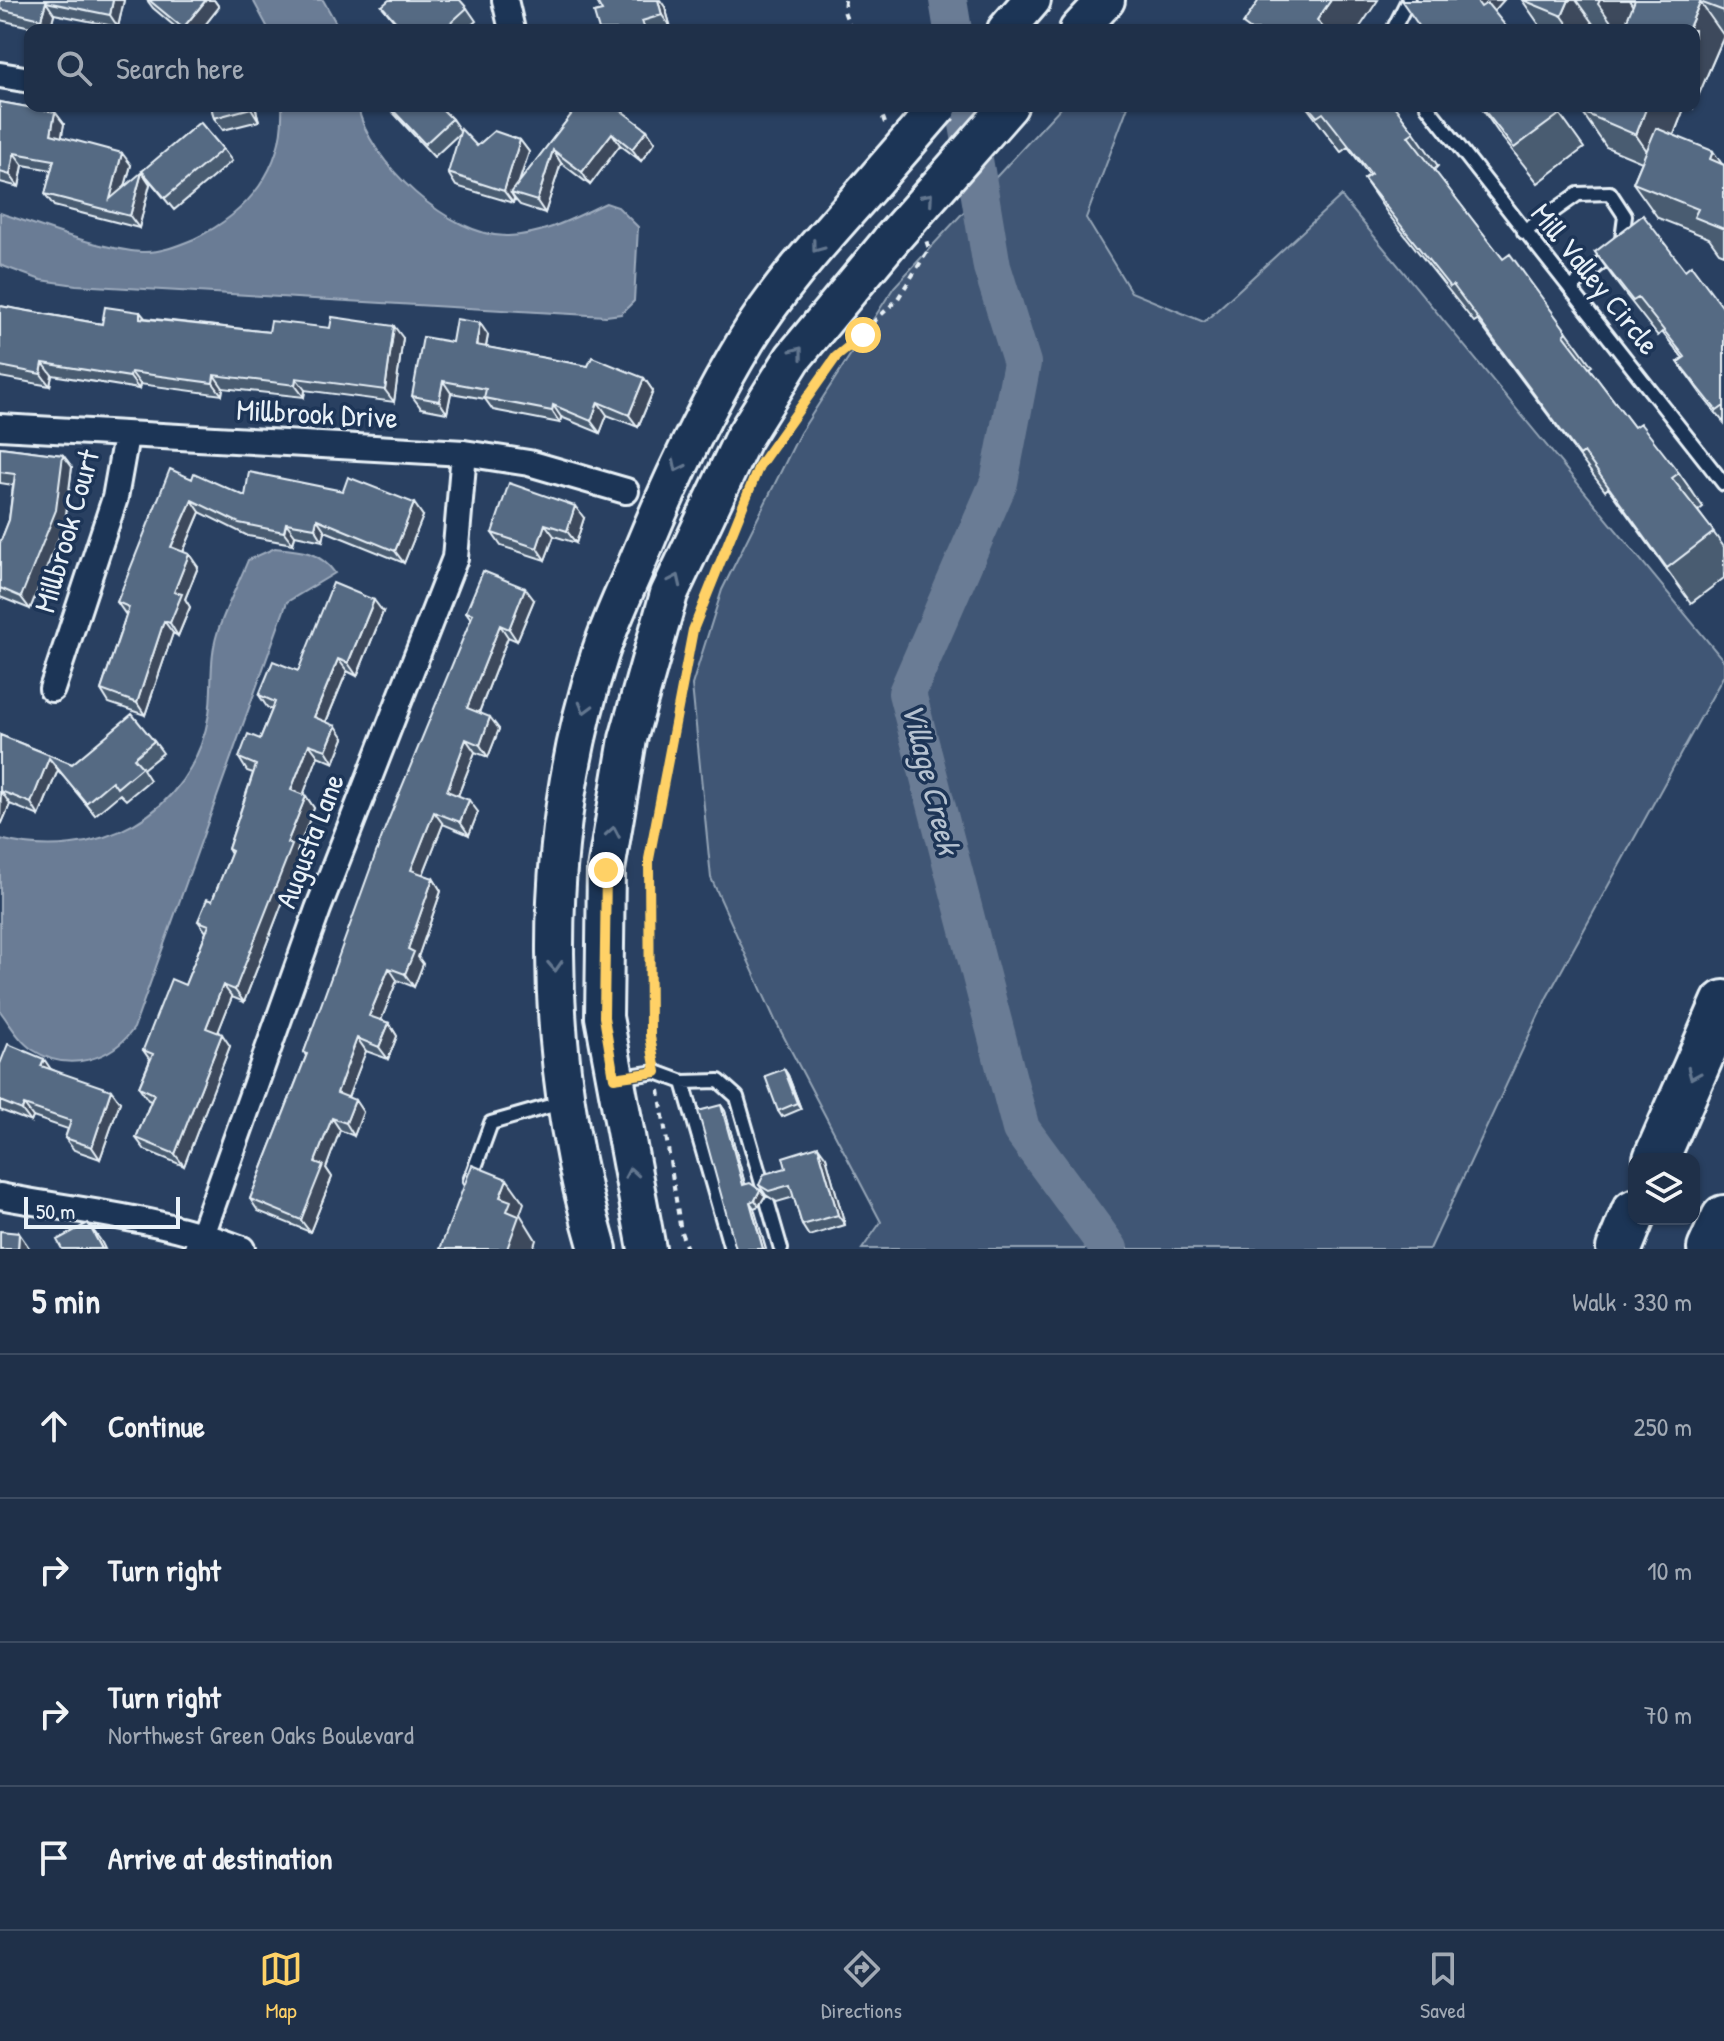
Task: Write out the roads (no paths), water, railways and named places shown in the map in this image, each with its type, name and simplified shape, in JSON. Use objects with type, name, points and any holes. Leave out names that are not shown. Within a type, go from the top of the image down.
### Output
[{"type":"highway","points":[[1659,1153],[1724,1003]]},
{"type":"highway","points":[[1710,1249],[1724,1218]]},
{"type":"highway","points":[[1619,1249],[1629,1225]]},
{"type":"main road","points":[[1084,24],[1106,0]]},
{"type":"main road","points":[[598,1249],[581,1189],[561,1060],[554,942],[573,754],[599,656],[676,468],[748,338],[830,230],[934,112]]},
{"type":"main road","points":[[647,1249],[604,1017],[606,870],[628,739],[669,594],[742,440],[793,358],[907,237],[965,156],[1004,112]]},
{"type":"street","points":[[505,0],[511,24]]},
{"type":"street","points":[[0,75],[24,79]]},
{"type":"street","name":"Millbrook Drive","points":[[0,427],[464,453],[529,463],[626,491]]},
{"type":"street","name":"Millbrook Court","points":[[52,689],[115,498],[126,436]]},
{"type":"street","name":"Augusta Lane","points":[[200,1241],[318,909],[455,558],[464,453]]},
{"type":"street","points":[[0,1196],[71,1210],[93,1210],[200,1241],[242,1249]]},
{"type":"lane","points":[[1396,24],[1408,0]]},
{"type":"lane","name":"Mill Valley Circle","points":[[1432,112],[1724,484]]},
{"type":"lane","points":[[1524,232],[1578,194],[1610,193],[1625,216],[1621,246],[1571,288]]},
{"type":"lane","points":[[614,1078],[656,1072],[683,1082],[719,1081],[737,1097],[763,1187]]},
{"type":"lane","points":[[683,1082],[731,1249]]},
{"type":"lane","points":[[465,1193],[491,1123],[567,1101]]},
{"type":"lane","points":[[768,1204],[781,1249]]},
{"type":"waterway","name":"Village Creek","points":[[948,0],[952,24]]},
{"type":"waterway","name":"Village Creek","points":[[966,112],[992,267],[1022,363],[999,482],[907,693],[1021,1129],[1109,1249]]}]
